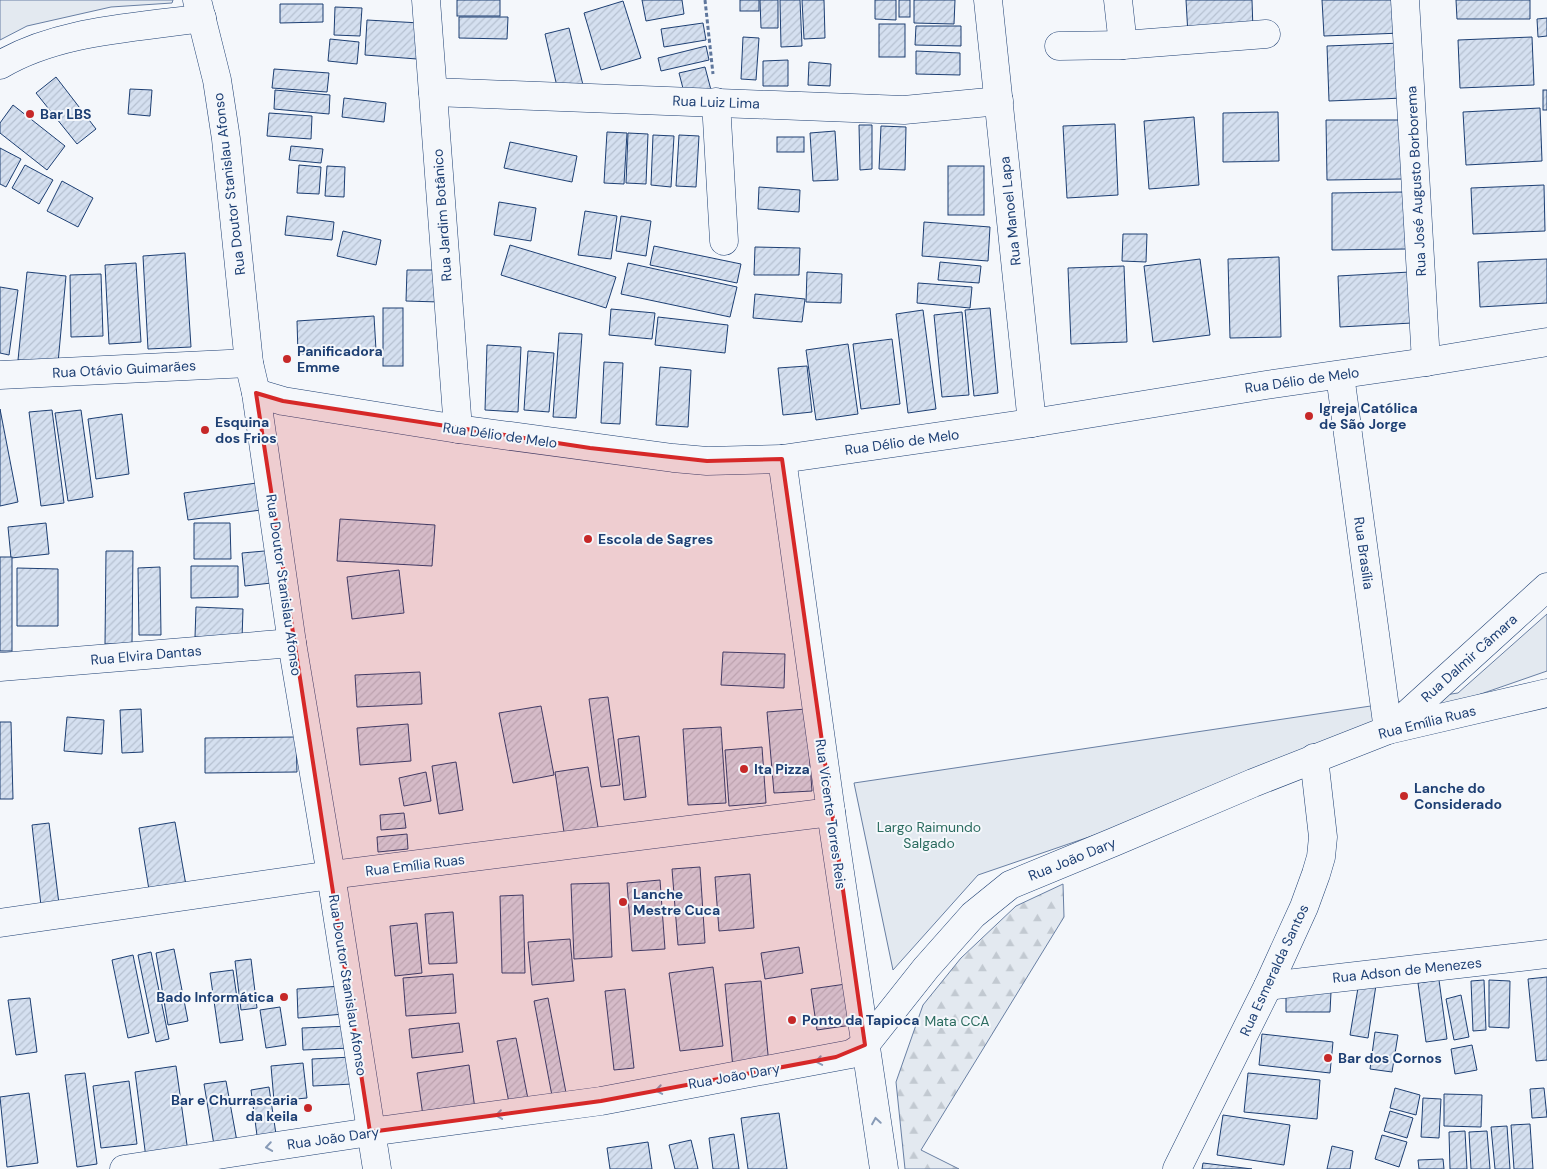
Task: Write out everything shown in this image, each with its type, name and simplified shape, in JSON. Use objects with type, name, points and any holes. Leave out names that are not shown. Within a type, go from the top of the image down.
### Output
[{"type":"street","name":"Rua Jardim Botânico","points":[[426,0],[458,429]]},
{"type":"street","name":"Rua Manoel Lapa","points":[[988,0],[1032,423]]},
{"type":"street","points":[[1118,0],[1123,45]]},
{"type":"street","name":"Rua José Augusto Borborema","points":[[1405,0],[1426,362]]},
{"type":"street","points":[[0,65],[40,47],[200,9]]},
{"type":"street","name":"Rua Doutor Stanislau Afonso","points":[[200,9],[217,80],[226,139],[249,363],[256,393],[292,643],[377,1169]]},
{"type":"street","points":[[1059,46],[1123,45],[1266,34]]},
{"type":"street","name":"Rua Luiz Lima","points":[[433,92],[904,110],[1000,101]]},
{"type":"street","points":[[716,102],[724,240]]},
{"type":"street","name":"Rua Délio de Melo","points":[[256,393],[283,401],[590,448],[707,461],[782,459],[1032,423],[1547,342]]},
{"type":"street","name":"Rua Otávio Guimarães","points":[[0,375],[249,363]]},
{"type":"street","name":"Rua Brasília","points":[[1340,375],[1389,730]]},
{"type":"street","name":"Rua Vicente Torres Reis","points":[[782,459],[831,812],[884,1169]]},
{"type":"street","name":"Rua Dalmir Câmara","points":[[1389,730],[1547,587]]},
{"type":"street","name":"Rua Elvira Dantas","points":[[0,667],[292,643]]},
{"type":"street","name":"Rua Emília Ruas","points":[[1253,783],[1389,730],[1547,693]]},
{"type":"street","name":"Rua Esmeralda Santos","points":[[1177,1169],[1268,986],[1304,907],[1321,857],[1322,837],[1314,758]]},
{"type":"street","name":"Rua João Dary","points":[[124,1169],[370,1132],[601,1101],[851,1054],[865,1045],[926,968],[973,915],[1010,885],[1253,783]]},
{"type":"street","name":"Rua Emília Ruas","points":[[0,923],[331,875],[831,812]]},
{"type":"street","name":"Rua Adson de Menezes","points":[[1268,986],[1547,954]]},
{"type":"path","points":[[705,0],[716,102]]},
{"type":"highlighted area","points":[[256,393],[283,401],[590,448],[707,461],[782,459],[865,1045],[836,1057],[601,1101],[370,1132]]},
{"type":"green space","points":[[0,0],[173,0],[172,3],[111,7],[27,26],[0,40]]},
{"type":"green space","name":"Largo Raimundo Salgado","points":[[1547,614],[1547,671],[1475,696],[1305,763],[978,875],[893,970],[854,783],[1458,693]]},
{"type":"green space","name":"Mata CCA","points":[[1063,884],[1064,917],[921,1150],[959,1169],[905,1169],[896,1082],[923,1005],[961,958],[1016,906]]},
{"type":"building","points":[[457,0],[500,0],[500,16],[457,16]]},
{"type":"building","points":[[642,0],[682,0],[684,14],[646,21]]},
{"type":"building","points":[[740,0],[759,0],[759,11],[740,11]]},
{"type":"building","points":[[760,0],[778,0],[778,28],[761,28]]},
{"type":"building","points":[[780,0],[800,0],[802,46],[781,47]]},
{"type":"building","points":[[802,0],[824,0],[825,38],[804,39]]},
{"type":"building","points":[[875,0],[896,0],[896,20],[875,19]]},
{"type":"building","points":[[899,0],[910,0],[910,17],[899,17]]},
{"type":"building","points":[[914,0],[955,0],[954,24],[914,23]]},
{"type":"building","points":[[1186,0],[1252,0],[1253,31],[1188,35]]},
{"type":"building","points":[[1322,0],[1401,0],[1402,33],[1324,36]]},
{"type":"building","points":[[1456,0],[1530,0],[1530,19],[1457,19]]},
{"type":"building","points":[[623,1],[641,58],[601,70],[584,13]]},
{"type":"building","points":[[280,4],[323,4],[323,22],[280,23]]},
{"type":"building","points":[[335,7],[362,8],[360,36],[334,35]]},
{"type":"building","points":[[459,17],[508,17],[507,39],[459,38]]},
{"type":"building","points":[[1547,18],[1547,36],[1538,37],[1537,19]]},
{"type":"building","points":[[367,20],[420,23],[417,59],[365,55]]},
{"type":"building","points":[[703,23],[706,40],[664,47],[661,29]]},
{"type":"building","points":[[879,24],[905,24],[905,57],[879,57]]},
{"type":"building","points":[[916,26],[961,26],[961,46],[915,45]]},
{"type":"building","points":[[569,28],[583,85],[558,91],[545,34]]},
{"type":"building","points":[[743,37],[759,38],[756,80],[741,79]]},
{"type":"building","points":[[1532,37],[1534,85],[1460,88],[1458,40]]},
{"type":"building","points":[[330,39],[359,42],[357,64],[328,61]]},
{"type":"building","points":[[1401,43],[1404,98],[1329,101],[1327,46]]},
{"type":"building","points":[[706,46],[709,60],[661,71],[658,58]]},
{"type":"building","points":[[916,51],[960,53],[960,75],[916,74]]},
{"type":"building","points":[[788,60],[788,86],[763,86],[763,61]]},
{"type":"building","points":[[809,62],[831,64],[830,86],[808,85]]},
{"type":"building","points":[[705,67],[711,90],[685,96],[679,73]]},
{"type":"building","points":[[274,69],[329,73],[327,92],[272,88]]},
{"type":"building","points":[[56,77],[96,129],[77,144],[36,93]]},
{"type":"building","points":[[130,89],[152,90],[150,116],[128,114]]},
{"type":"building","points":[[275,90],[330,95],[329,114],[274,109]]},
{"type":"building","points":[[1543,90],[1547,90],[1547,110],[1543,110]]},
{"type":"building","points":[[344,98],[386,103],[384,122],[342,117]]},
{"type":"building","points":[[13,105],[65,146],[47,170],[0,133],[0,123]]},
{"type":"building","points":[[1540,108],[1542,161],[1466,165],[1463,112]]},
{"type":"building","points":[[1278,112],[1279,161],[1223,162],[1223,113]]},
{"type":"building","points":[[269,113],[312,116],[311,139],[267,136]]},
{"type":"building","points":[[1194,117],[1199,185],[1149,189],[1144,121]]},
{"type":"building","points":[[1326,120],[1402,120],[1403,179],[1327,180]]},
{"type":"building","points":[[1115,124],[1118,195],[1067,198],[1063,126]]},
{"type":"building","points":[[859,125],[872,125],[872,169],[860,170]]},
{"type":"building","points":[[881,126],[906,127],[905,170],[879,169]]},
{"type":"building","points":[[835,131],[838,180],[813,181],[810,133]]},
{"type":"building","points":[[607,132],[627,133],[624,184],[604,183]]},
{"type":"building","points":[[628,133],[648,134],[646,184],[626,183]]},
{"type":"building","points":[[653,135],[674,136],[671,187],[651,185]]},
{"type":"building","points":[[679,135],[699,136],[696,187],[676,186]]},
{"type":"building","points":[[777,137],[804,137],[804,152],[777,152]]},
{"type":"building","points":[[510,142],[577,156],[572,182],[504,168]]},
{"type":"building","points":[[291,146],[323,149],[321,163],[289,160]]},
{"type":"building","points":[[0,148],[21,159],[6,187],[0,184]]},
{"type":"building","points":[[25,165],[53,180],[39,204],[12,188]]},
{"type":"building","points":[[299,165],[321,167],[319,194],[297,193]]},
{"type":"building","points":[[327,166],[345,167],[344,197],[325,196]]},
{"type":"building","points":[[948,166],[984,166],[984,215],[948,215]]},
{"type":"building","points":[[62,181],[93,198],[78,227],[47,211]]},
{"type":"building","points":[[1544,185],[1545,231],[1473,234],[1471,188]]},
{"type":"building","points":[[759,187],[800,190],[799,212],[758,209]]},
{"type":"building","points":[[1405,192],[1406,249],[1332,250],[1332,193]]},
{"type":"building","points":[[499,202],[536,208],[531,241],[494,235]]},
{"type":"building","points":[[585,211],[617,216],[611,259],[578,255]]},
{"type":"building","points":[[287,216],[334,222],[332,240],[285,235]]},
{"type":"building","points":[[621,216],[651,221],[646,256],[616,251]]},
{"type":"building","points":[[924,222],[990,227],[988,261],[922,256]]},
{"type":"building","points":[[343,231],[381,240],[376,265],[337,256]]},
{"type":"building","points":[[1123,234],[1147,234],[1146,262],[1122,261]]},
{"type":"building","points":[[510,245],[616,277],[606,308],[501,275]]},
{"type":"building","points":[[654,246],[741,264],[737,283],[650,265]]},
{"type":"building","points":[[755,247],[800,248],[799,275],[754,275]]},
{"type":"building","points":[[185,253],[191,347],[148,349],[143,256]]},
{"type":"building","points":[[1279,257],[1281,337],[1230,338],[1228,259]]},
{"type":"building","points":[[1200,259],[1210,335],[1153,342],[1144,266]]},
{"type":"building","points":[[1547,259],[1547,303],[1480,307],[1478,262]]},
{"type":"building","points":[[940,262],[981,266],[979,283],[938,280]]},
{"type":"building","points":[[136,263],[141,342],[109,344],[105,265]]},
{"type":"building","points":[[628,263],[737,287],[730,317],[621,294]]},
{"type":"building","points":[[1124,266],[1127,342],[1071,344],[1068,268]]},
{"type":"building","points":[[407,270],[440,270],[439,302],[406,301]]},
{"type":"building","points":[[27,272],[66,276],[58,363],[18,360]]},
{"type":"building","points":[[807,272],[842,274],[841,303],[806,302]]},
{"type":"building","points":[[1410,272],[1412,323],[1340,327],[1338,276]]},
{"type":"building","points":[[101,274],[103,336],[71,337],[70,275]]},
{"type":"building","points":[[918,283],[972,287],[970,308],[917,303]]},
{"type":"building","points":[[0,287],[18,290],[9,355],[0,353]]},
{"type":"building","points":[[755,294],[805,299],[802,322],[753,318]]},
{"type":"building","points":[[383,308],[403,308],[403,366],[383,366]]},
{"type":"building","points":[[990,308],[998,393],[974,396],[965,310]]},
{"type":"building","points":[[611,309],[655,313],[652,339],[609,335]]},
{"type":"building","points":[[923,310],[936,409],[908,413],[896,314]]},
{"type":"building","points":[[962,312],[969,395],[942,397],[934,315]]},
{"type":"building","points":[[374,316],[376,350],[298,354],[297,321]]},
{"type":"building","points":[[658,317],[728,325],[725,353],[655,345]]},
{"type":"building","points":[[559,333],[582,334],[576,418],[553,417]]},
{"type":"building","points":[[892,339],[900,404],[861,409],[853,344]]},
{"type":"building","points":[[848,344],[858,414],[816,420],[806,350]]},
{"type":"building","points":[[487,345],[521,347],[518,412],[485,410]]},
{"type":"building","points":[[528,351],[554,353],[549,412],[524,410]]},
{"type":"building","points":[[604,362],[623,363],[620,424],[601,423]]},
{"type":"building","points":[[807,366],[812,412],[783,415],[778,368]]},
{"type":"building","points":[[660,367],[691,370],[688,427],[656,425]]},
{"type":"building","points":[[0,409],[18,502],[0,506]]},
{"type":"building","points":[[52,410],[64,503],[41,506],[29,412]]},
{"type":"building","points":[[81,410],[93,497],[68,501],[55,413]]},
{"type":"building","points":[[122,414],[129,474],[96,479],[88,419]]},
{"type":"building","points":[[264,482],[268,509],[188,520],[184,493]]},
{"type":"building","points":[[340,519],[435,525],[432,566],[337,561]]},
{"type":"building","points":[[46,523],[49,554],[11,558],[8,527]]},
{"type":"building","points":[[194,523],[230,523],[231,559],[194,559]]},
{"type":"building","points":[[276,550],[280,582],[245,586],[242,553]]},
{"type":"building","points":[[106,551],[133,551],[132,644],[105,644]]},
{"type":"building","points":[[0,557],[12,557],[12,651],[0,651]]},
{"type":"building","points":[[191,566],[238,566],[238,597],[191,598]]},
{"type":"building","points":[[160,567],[161,635],[139,635],[138,568]]},
{"type":"building","points":[[17,568],[58,569],[58,626],[17,626]]},
{"type":"building","points":[[399,570],[404,613],[352,619],[347,577]]},
{"type":"building","points":[[196,607],[243,609],[242,639],[195,637]]},
{"type":"building","points":[[723,652],[785,654],[784,688],[721,685]]},
{"type":"building","points":[[420,672],[422,704],[357,707],[355,675]]},
{"type":"building","points":[[608,697],[620,785],[601,787],[589,699]]},
{"type":"building","points":[[541,706],[554,775],[513,783],[499,713]]},
{"type":"building","points":[[141,709],[143,752],[122,753],[120,710]]},
{"type":"building","points":[[806,709],[812,791],[774,793],[767,712]]},
{"type":"building","points":[[67,717],[104,720],[102,754],[64,751]]},
{"type":"building","points":[[0,722],[11,722],[13,799],[0,799]]},
{"type":"building","points":[[408,724],[411,761],[360,765],[357,728]]},
{"type":"building","points":[[721,727],[726,803],[688,805],[683,729]]},
{"type":"building","points":[[639,736],[646,797],[624,800],[618,739]]},
{"type":"building","points":[[296,737],[297,772],[205,773],[205,738]]},
{"type":"building","points":[[762,747],[766,803],[729,806],[725,750]]},
{"type":"building","points":[[456,762],[463,810],[439,814],[432,766]]},
{"type":"building","points":[[588,767],[599,833],[565,839],[555,772]]},
{"type":"building","points":[[426,772],[431,801],[404,806],[399,778]]},
{"type":"building","points":[[404,813],[406,828],[381,830],[380,815]]},
{"type":"building","points":[[175,822],[187,891],[150,896],[139,828]]},
{"type":"building","points":[[49,823],[59,904],[41,906],[32,825]]},
{"type":"building","points":[[407,834],[408,849],[378,852],[377,837]]},
{"type":"building","points":[[700,867],[705,943],[678,945],[672,869]]},
{"type":"building","points":[[750,874],[754,928],[719,931],[715,877]]},
{"type":"building","points":[[660,880],[665,949],[632,951],[627,883]]},
{"type":"building","points":[[609,883],[612,957],[574,959],[571,884]]},
{"type":"building","points":[[523,895],[525,973],[502,973],[500,896]]},
{"type":"building","points":[[453,912],[457,963],[429,964],[425,914]]},
{"type":"building","points":[[417,923],[422,973],[395,976],[390,926]]},
{"type":"building","points":[[570,939],[574,981],[532,985],[528,942]]},
{"type":"building","points":[[799,947],[803,973],[765,979],[761,953]]},
{"type":"building","points":[[174,949],[188,1021],[168,1025],[156,953]]},
{"type":"building","points":[[151,952],[169,1039],[156,1042],[138,955]]},
{"type":"building","points":[[133,955],[149,1033],[128,1038],[112,960]]},
{"type":"building","points":[[251,959],[257,1008],[241,1010],[235,961]]},
{"type":"building","points":[[713,967],[723,1046],[680,1051],[669,973]]},
{"type":"building","points":[[233,970],[243,1040],[220,1043],[210,973]]},
{"type":"building","points":[[453,974],[456,1013],[406,1016],[403,978]]},
{"type":"building","points":[[1547,977],[1547,1060],[1536,1061],[1528,979]]},
{"type":"building","points":[[1439,980],[1447,1039],[1426,1042],[1418,983]]},
{"type":"building","points":[[1484,980],[1486,1030],[1473,1031],[1471,981]]},
{"type":"building","points":[[1489,980],[1510,981],[1509,1028],[1489,1027]]},
{"type":"building","points":[[761,981],[769,1065],[733,1068],[725,984]]},
{"type":"building","points":[[1359,982],[1376,985],[1368,1038],[1350,1035]]},
{"type":"building","points":[[846,984],[852,1025],[817,1030],[811,989]]},
{"type":"building","points":[[342,986],[344,1014],[298,1018],[297,989]]},
{"type":"building","points":[[625,989],[634,1068],[614,1070],[605,991]]},
{"type":"building","points":[[1286,991],[1331,992],[1330,1012],[1286,1012]]},
{"type":"building","points":[[1461,995],[1469,1037],[1454,1040],[1446,999]]},
{"type":"building","points":[[30,998],[37,1052],[16,1055],[8,1000]]},
{"type":"building","points":[[548,998],[567,1098],[553,1101],[534,1001]]},
{"type":"building","points":[[280,1007],[286,1045],[266,1048],[260,1010]]},
{"type":"building","points":[[459,1023],[463,1052],[412,1058],[409,1029]]},
{"type":"building","points":[[350,1026],[351,1048],[303,1050],[302,1028]]},
{"type":"building","points":[[1375,1032],[1398,1035],[1392,1072],[1370,1069]]},
{"type":"building","points":[[1262,1034],[1333,1042],[1330,1073],[1259,1065]]},
{"type":"building","points":[[516,1038],[529,1104],[510,1108],[497,1041]]},
{"type":"building","points":[[1472,1045],[1477,1070],[1455,1074],[1451,1049]]},
{"type":"building","points":[[352,1057],[353,1084],[313,1086],[312,1059]]},
{"type":"building","points":[[303,1063],[307,1098],[274,1101],[271,1066]]},
{"type":"building","points":[[469,1065],[475,1109],[423,1116],[417,1073]]},
{"type":"building","points":[[176,1066],[188,1152],[146,1158],[135,1072]]},
{"type":"building","points":[[85,1073],[97,1164],[77,1167],[65,1075]]},
{"type":"building","points":[[1248,1073],[1320,1080],[1317,1119],[1244,1112]]},
{"type":"building","points":[[129,1081],[137,1144],[101,1148],[93,1086]]},
{"type":"building","points":[[226,1081],[238,1147],[215,1151],[204,1084]]},
{"type":"building","points":[[269,1087],[277,1141],[258,1143],[251,1090]]},
{"type":"building","points":[[1395,1088],[1420,1095],[1416,1115],[1390,1108]]},
{"type":"building","points":[[1544,1088],[1547,1117],[1532,1118],[1530,1089]]},
{"type":"building","points":[[29,1093],[38,1163],[7,1167],[0,1097]]},
{"type":"building","points":[[1444,1094],[1482,1095],[1481,1127],[1444,1126]]},
{"type":"building","points":[[1423,1098],[1441,1099],[1439,1138],[1421,1137]]},
{"type":"building","points":[[1390,1111],[1413,1118],[1407,1138],[1384,1131]]},
{"type":"building","points":[[779,1113],[787,1169],[748,1169],[741,1118]]},
{"type":"building","points":[[1223,1115],[1290,1125],[1284,1165],[1217,1155]]},
{"type":"building","points":[[1530,1124],[1533,1169],[1514,1169],[1511,1125]]},
{"type":"building","points":[[1507,1126],[1510,1169],[1495,1169],[1491,1127]]},
{"type":"building","points":[[1465,1131],[1467,1169],[1450,1169],[1449,1132]]},
{"type":"building","points":[[1487,1131],[1490,1169],[1471,1169],[1469,1132]]},
{"type":"building","points":[[734,1134],[739,1169],[713,1169],[709,1138]]},
{"type":"building","points":[[1382,1135],[1407,1142],[1399,1167],[1375,1159]]},
{"type":"building","points":[[691,1140],[698,1169],[675,1169],[669,1145]]},
{"type":"building","points":[[648,1142],[652,1169],[610,1169],[607,1148]]},
{"type":"building","points":[[1332,1146],[1353,1151],[1350,1169],[1327,1169]]},
{"type":"building","points":[[1443,1159],[1444,1169],[1419,1169],[1418,1160]]},
{"type":"building","points":[[1203,1163],[1252,1169],[1202,1169]]},
{"type":"place","name":"Bar LBS","points":[[30,114]]},
{"type":"place","name":"Panificadora Emme","points":[[287,359]]},
{"type":"place","name":"Igreja Católica de São Jorge","points":[[1309,416]]},
{"type":"place","name":"Esquina dos Frios","points":[[205,430]]},
{"type":"place","name":"Escola de Sagres","points":[[588,539]]},
{"type":"place","name":"Ita Pizza","points":[[744,769]]},
{"type":"place","name":"Lanche do Considerado","points":[[1404,796]]},
{"type":"place","name":"Lanche Mestre Cuca","points":[[623,902]]},
{"type":"place","name":"Bado Informática","points":[[284,997]]},
{"type":"place","name":"Ponto da Tapioca","points":[[792,1020]]},
{"type":"place","name":"Bar dos Cornos","points":[[1328,1058]]},
{"type":"place","name":"Bar e Churrascaria da keila","points":[[308,1108]]}]
